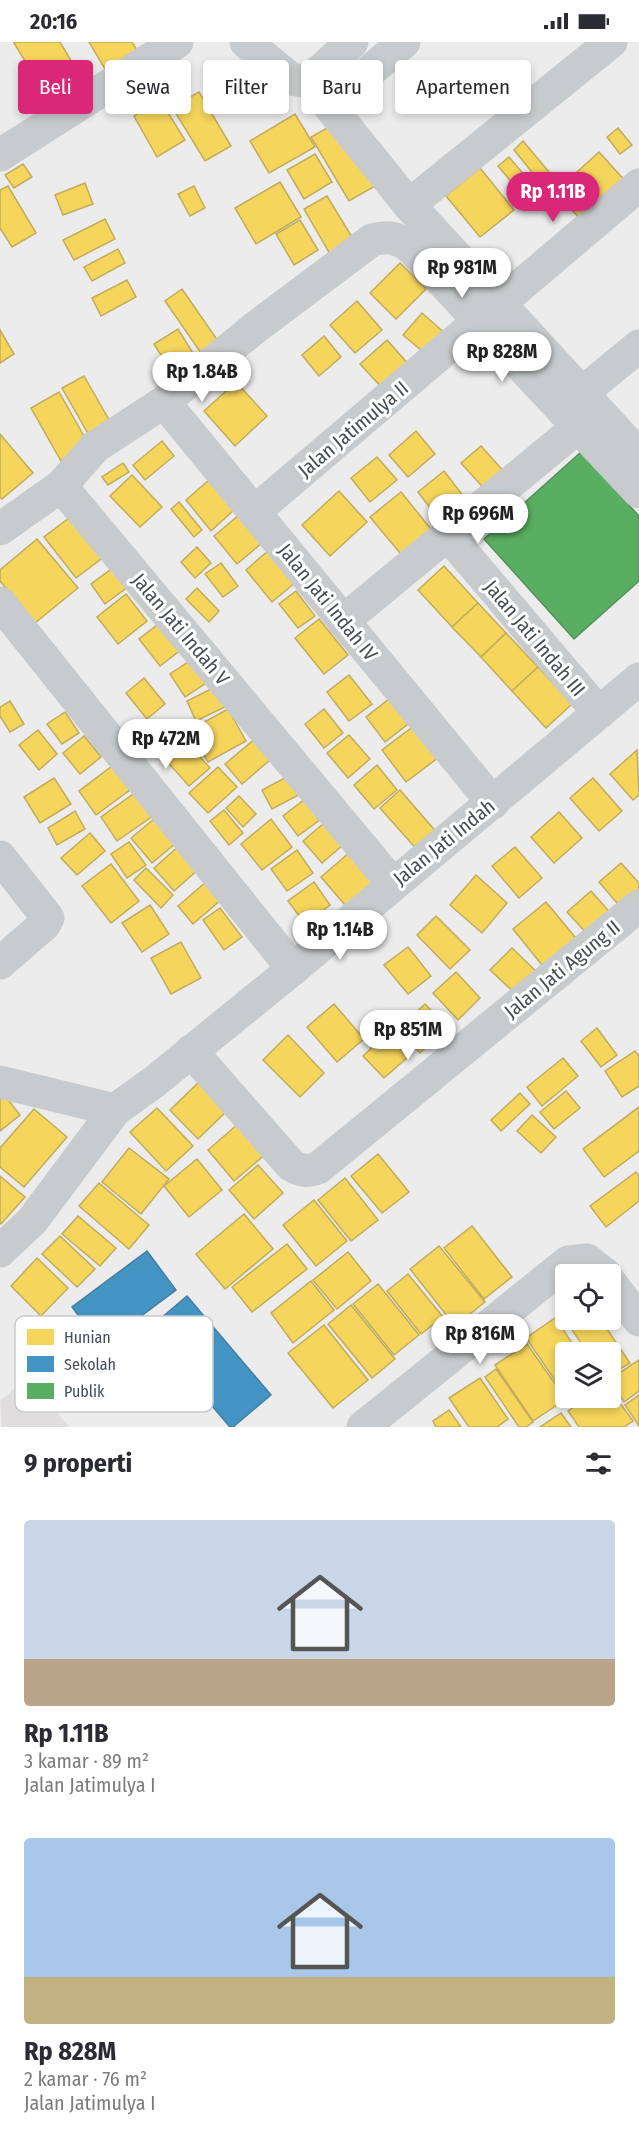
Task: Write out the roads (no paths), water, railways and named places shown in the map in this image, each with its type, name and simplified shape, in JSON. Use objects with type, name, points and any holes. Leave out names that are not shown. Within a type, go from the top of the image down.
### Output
[{"type":"street","points":[[0,155],[177,42]]},
{"type":"street","points":[[246,42],[291,79],[308,82],[352,42]]},
{"type":"street","points":[[404,42],[329,106],[409,205],[578,427],[639,492]]},
{"type":"street","points":[[409,205],[611,42]]},
{"type":"street","name":"Jalan Jatimulya II","points":[[254,512],[639,185]]},
{"type":"street","points":[[0,529],[61,486],[95,447],[164,402],[274,313],[372,240],[386,237],[396,238],[409,246],[489,311],[582,393],[639,455]]},
{"type":"street","points":[[582,393],[639,346]]},
{"type":"street","name":"Jalan Jati Indah IV","points":[[164,402],[493,802]]},
{"type":"street","points":[[344,621],[578,427]]},
{"type":"street","name":"Jalan Jati Indah V","points":[[61,486],[392,883]]},
{"type":"street","name":"Jalan Jati Indah III","points":[[449,536],[598,713]]},
{"type":"street","points":[[0,603],[293,969]]},
{"type":"street","name":"Jalan Jati Indah","points":[[0,1251],[32,1221],[115,1110],[293,969],[392,883],[493,802],[639,679]]},
{"type":"street","points":[[0,857],[47,914],[47,921],[0,963]]},
{"type":"street","name":"Jalan Jati Agung II","points":[[191,1051],[291,1165],[301,1171],[318,1168],[639,906]]},
{"type":"street","points":[[0,1082],[115,1110]]},
{"type":"street","points":[[566,1264],[579,1259],[588,1264]]},
{"type":"street","points":[[363,1427],[555,1272]]},
{"type":"street","points":[[621,1296],[639,1320]]}]
